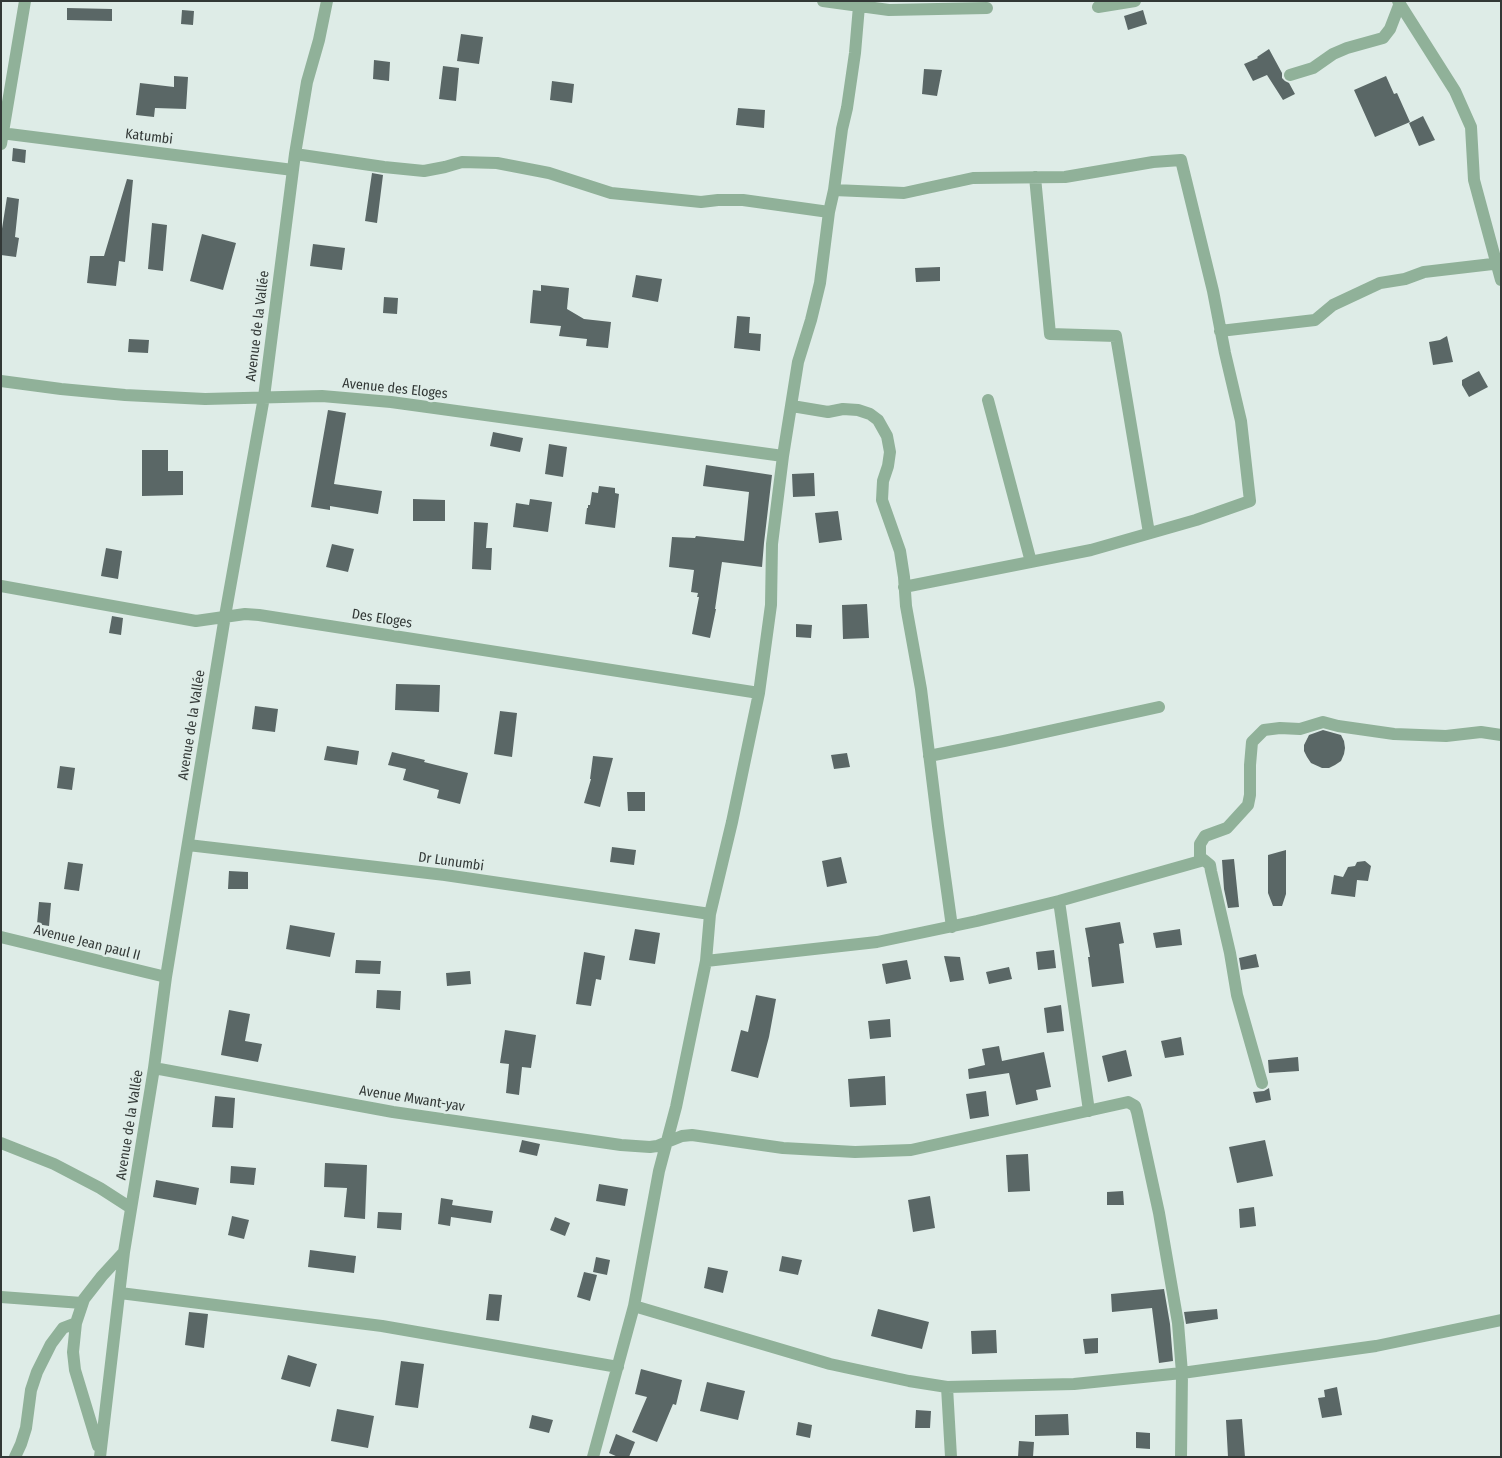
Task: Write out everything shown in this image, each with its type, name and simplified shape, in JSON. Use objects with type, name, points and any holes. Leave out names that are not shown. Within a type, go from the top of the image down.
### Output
[{"type":"street","points":[[2,137],[25,1]]},
{"type":"street","name":"Avenue de la Vallée","points":[[100,1456],[124,1252],[154,1068],[166,977],[225,616],[264,397],[295,154],[307,82],[319,40],[327,1]]},
{"type":"street","points":[[822,1],[890,10],[987,8]]},
{"type":"street","points":[[1098,7],[1135,1]]},
{"type":"street","points":[[1290,75],[1313,68],[1346,48],[1383,38],[1390,29],[1399,2]]},
{"type":"street","points":[[1399,2],[1456,91],[1470,127],[1474,180],[1498,263],[1501,280]]},
{"type":"street","points":[[593,1457],[634,1306],[659,1170],[676,1107],[706,961],[710,914],[759,692],[771,605],[772,544],[783,456],[798,362],[812,320],[820,283],[829,212],[855,53],[859,6]]},
{"type":"street","name":"Katumbi","points":[[2,137],[293,170]]},
{"type":"street","points":[[295,154],[424,171],[462,162],[497,163],[549,173],[611,193],[701,202],[743,200],[829,212]]},
{"type":"street","points":[[834,190],[904,194],[973,178],[1065,177],[1153,162],[1181,160],[1213,291],[1220,331],[1241,421],[1250,501],[1092,550],[904,587]]},
{"type":"street","points":[[1035,177],[1050,334],[1116,336],[1149,533]]},
{"type":"street","points":[[1220,331],[1315,320],[1333,305],[1380,282],[1404,279],[1424,272],[1498,263]]},
{"type":"street","name":"Avenue des Eloges","points":[[1,381],[125,395],[205,398],[322,396],[391,402],[783,456]]},
{"type":"street","points":[[988,400],[1031,562]]},
{"type":"street","points":[[792,406],[828,412],[843,409],[858,410],[870,414],[878,420],[887,436],[890,452],[883,481],[882,500],[900,551],[906,606],[921,688],[952,927]]},
{"type":"street","name":"Des Eloges","points":[[1,586],[196,622],[225,616],[259,615],[759,692]]},
{"type":"street","points":[[929,756],[1004,742],[1159,707]]},
{"type":"street","points":[[1200,860],[1200,844],[1205,836],[1227,828],[1248,805],[1252,742],[1264,730],[1280,728],[1300,729],[1323,722],[1394,734],[1446,736],[1481,732],[1501,735]]},
{"type":"street","name":"Dr Lunumbi","points":[[188,845],[445,875],[710,914]]},
{"type":"street","points":[[706,961],[877,942],[952,927],[1059,901],[1200,860],[1207,862],[1212,871],[1230,952],[1237,994],[1262,1083]]},
{"type":"street","points":[[1059,901],[1089,1111]]},
{"type":"street","name":"Avenue Jean paul II","points":[[1,937],[166,977]]},
{"type":"street","name":"Avenue Mwant-yav","points":[[154,1068],[393,1112],[621,1145],[650,1147],[682,1136],[692,1135],[783,1148],[855,1152],[910,1150],[1128,1102],[1135,1106],[1159,1213],[1178,1323],[1182,1373]]},
{"type":"street","points":[[1,1143],[54,1164],[100,1188],[131,1208]]},
{"type":"street","points":[[100,1456],[76,1370],[73,1352],[76,1323],[82,1303],[92,1288],[124,1252]]},
{"type":"street","points":[[120,1292],[382,1326],[618,1368]]},
{"type":"street","points":[[1,1297],[82,1303]]},
{"type":"street","points":[[634,1306],[830,1364],[947,1388],[1074,1384],[1182,1373],[1376,1346],[1501,1320]]},
{"type":"street","points":[[15,1457],[26,1428],[31,1390],[37,1372],[51,1344],[63,1328],[76,1323]]},
{"type":"street","points":[[1181,1457],[1182,1373]]},
{"type":"street","points":[[947,1388],[951,1457]]},
{"type":"building","points":[[67,8],[112,9],[112,21],[67,20]]},
{"type":"building","points":[[182,10],[194,11],[193,25],[181,24]]},
{"type":"building","points":[[1143,10],[1147,24],[1128,30],[1124,16]]},
{"type":"building","points":[[461,34],[483,37],[479,64],[457,61]]},
{"type":"building","points":[[1269,49],[1282,73],[1282,78],[1289,83],[1295,94],[1283,100],[1267,75],[1253,81],[1244,64],[1258,58]]},
{"type":"building","points":[[374,60],[390,62],[389,81],[373,79]]},
{"type":"building","points":[[443,66],[459,68],[456,101],[439,99]]},
{"type":"building","points":[[924,69],[942,70],[937,96],[922,94]]},
{"type":"building","points":[[174,76],[188,77],[186,109],[155,108],[154,117],[136,115],[140,83],[174,87]]},
{"type":"building","points":[[1386,76],[1394,94],[1397,93],[1410,122],[1375,137],[1354,90]]},
{"type":"building","points":[[552,81],[574,84],[572,103],[550,100]]},
{"type":"building","points":[[738,108],[765,110],[764,128],[736,125]]},
{"type":"building","points":[[1423,116],[1435,140],[1419,146],[1409,123]]},
{"type":"building","points":[[13,148],[26,150],[25,163],[12,161]]},
{"type":"building","points":[[372,173],[383,175],[377,223],[365,221]]},
{"type":"building","points":[[127,179],[133,180],[125,262],[119,261],[116,286],[87,283],[90,256],[104,256]]},
{"type":"building","points":[[7,197],[19,199],[15,237],[19,238],[16,257],[1,255],[1,235]]},
{"type":"building","points":[[152,223],[167,225],[163,271],[148,269]]},
{"type":"building","points":[[202,234],[236,243],[223,290],[190,281]]},
{"type":"building","points":[[313,244],[345,248],[342,270],[310,266]]},
{"type":"building","points":[[940,267],[940,281],[916,282],[915,268]]},
{"type":"building","points":[[636,275],[662,279],[658,302],[632,297]]},
{"type":"building","points":[[541,285],[569,288],[567,309],[584,319],[611,322],[608,348],[586,346],[587,339],[559,336],[561,326],[530,323],[533,290],[541,291]]},
{"type":"building","points":[[384,297],[398,298],[397,314],[383,313]]},
{"type":"building","points":[[737,316],[750,317],[749,333],[761,334],[760,351],[734,348]]},
{"type":"building","points":[[1447,336],[1453,362],[1433,365],[1429,342],[1440,340]]},
{"type":"building","points":[[129,339],[149,340],[148,353],[128,352]]},
{"type":"building","points":[[1479,371],[1488,387],[1469,397],[1462,385],[1462,380]]},
{"type":"building","points":[[328,410],[346,413],[334,484],[382,491],[378,514],[330,506],[330,510],[311,507]]},
{"type":"building","points":[[493,432],[523,438],[520,452],[490,446]]},
{"type":"building","points":[[549,444],[567,447],[563,477],[545,474]]},
{"type":"building","points":[[142,450],[168,450],[168,471],[183,471],[183,495],[142,496]]},
{"type":"building","points":[[706,465],[772,475],[762,567],[722,562],[710,638],[692,634],[699,597],[697,597],[698,593],[691,592],[694,570],[669,567],[672,537],[695,538],[696,536],[744,541],[749,492],[703,486]]},
{"type":"building","points":[[814,473],[815,496],[793,497],[792,474]]},
{"type":"building","points":[[599,486],[615,488],[615,493],[619,494],[615,528],[585,524],[592,492],[598,493]]},
{"type":"building","points":[[413,499],[445,500],[445,521],[413,521]]},
{"type":"building","points":[[530,499],[552,502],[548,532],[513,527],[516,503],[529,505]]},
{"type":"building","points":[[838,511],[842,540],[819,543],[815,513]]},
{"type":"building","points":[[474,522],[488,523],[486,548],[492,548],[491,570],[472,569]]},
{"type":"building","points":[[332,544],[354,549],[348,572],[326,567]]},
{"type":"building","points":[[106,548],[122,551],[118,579],[101,576]]},
{"type":"building","points":[[867,604],[869,638],[843,639],[842,605]]},
{"type":"building","points":[[112,616],[123,618],[121,635],[109,633]]},
{"type":"building","points":[[796,624],[812,625],[811,638],[796,637]]},
{"type":"building","points":[[396,684],[440,685],[439,712],[395,710]]},
{"type":"building","points":[[255,706],[278,709],[275,732],[252,729]]},
{"type":"building","points":[[500,711],[517,713],[512,757],[494,754]]},
{"type":"building","points":[[1323,730],[1341,735],[1344,741],[1345,748],[1341,761],[1329,768],[1322,768],[1311,763],[1304,751],[1304,745],[1309,735]]},
{"type":"building","points":[[327,746],[359,751],[357,765],[324,760]]},
{"type":"building","points":[[392,752],[468,773],[460,804],[437,798],[439,790],[403,780],[406,769],[388,765]]},
{"type":"building","points":[[847,753],[850,767],[834,769],[831,755]]},
{"type":"building","points":[[593,756],[613,758],[600,807],[584,803],[591,779]]},
{"type":"building","points":[[60,766],[75,768],[72,790],[57,788]]},
{"type":"building","points":[[627,792],[645,792],[645,811],[628,811]]},
{"type":"building","points":[[612,847],[636,850],[634,865],[610,862]]},
{"type":"building","points":[[1286,850],[1286,894],[1282,906],[1273,906],[1268,893],[1268,855]]},
{"type":"building","points":[[841,857],[847,883],[827,887],[822,861]]},
{"type":"building","points":[[1234,859],[1239,907],[1228,908],[1224,889],[1222,860]]},
{"type":"building","points":[[1365,861],[1371,866],[1368,881],[1357,880],[1355,897],[1331,894],[1334,875],[1343,877],[1348,867],[1355,866],[1357,862]]},
{"type":"building","points":[[68,862],[83,864],[79,891],[64,889]]},
{"type":"building","points":[[229,871],[248,872],[248,889],[228,889]]},
{"type":"building","points":[[39,902],[51,903],[49,926],[37,924]]},
{"type":"building","points":[[1120,922],[1124,943],[1119,944],[1124,983],[1092,987],[1088,957],[1090,957],[1085,928]]},
{"type":"building","points":[[290,925],[335,933],[330,957],[286,949]]},
{"type":"building","points":[[635,929],[660,933],[655,964],[629,960]]},
{"type":"building","points":[[1180,929],[1182,945],[1156,948],[1153,933]]},
{"type":"building","points":[[1054,950],[1056,968],[1038,970],[1036,952]]},
{"type":"building","points":[[584,952],[605,956],[601,980],[596,979],[591,1006],[576,1004]]},
{"type":"building","points":[[1256,954],[1259,967],[1241,970],[1239,958]]},
{"type":"building","points":[[944,956],[960,957],[964,980],[950,982]]},
{"type":"building","points":[[356,960],[381,961],[380,974],[355,973]]},
{"type":"building","points":[[907,960],[911,979],[886,984],[882,964]]},
{"type":"building","points":[[1009,967],[1012,979],[989,984],[986,972]]},
{"type":"building","points":[[470,971],[471,984],[447,986],[446,973]]},
{"type":"building","points":[[377,990],[401,991],[400,1010],[376,1008]]},
{"type":"building","points":[[756,995],[776,999],[769,1037],[758,1078],[731,1071],[741,1030],[748,1032]]},
{"type":"building","points":[[1061,1005],[1064,1031],[1047,1033],[1044,1008]]},
{"type":"building","points":[[229,1010],[250,1014],[245,1041],[262,1044],[258,1062],[221,1055]]},
{"type":"building","points":[[890,1019],[891,1037],[870,1039],[868,1021]]},
{"type":"building","points":[[505,1030],[536,1035],[531,1068],[522,1067],[519,1095],[506,1093],[509,1064],[500,1063]]},
{"type":"building","points":[[1181,1037],[1184,1055],[1165,1058],[1161,1041]]},
{"type":"building","points":[[999,1046],[1002,1061],[1044,1052],[1051,1087],[1036,1090],[1038,1100],[1016,1105],[1009,1073],[969,1079],[968,1069],[985,1065],[982,1049]]},
{"type":"building","points":[[1126,1050],[1132,1076],[1108,1082],[1102,1056]]},
{"type":"building","points":[[1298,1057],[1299,1071],[1269,1073],[1268,1060]]},
{"type":"building","points":[[885,1076],[886,1105],[850,1107],[848,1079]]},
{"type":"building","points":[[1269,1088],[1271,1100],[1256,1103],[1253,1092],[1264,1091]]},
{"type":"building","points":[[986,1091],[989,1116],[970,1119],[966,1094]]},
{"type":"building","points":[[215,1096],[235,1098],[233,1128],[212,1127]]},
{"type":"building","points":[[522,1140],[540,1144],[537,1156],[519,1152]]},
{"type":"building","points":[[1265,1140],[1273,1176],[1237,1183],[1229,1147]]},
{"type":"building","points":[[1028,1154],[1030,1191],[1008,1192],[1006,1155]]},
{"type":"building","points":[[325,1163],[367,1165],[365,1219],[344,1217],[347,1188],[324,1187]]},
{"type":"building","points":[[231,1166],[256,1168],[254,1185],[230,1183]]},
{"type":"building","points":[[156,1180],[199,1188],[196,1205],[153,1197]]},
{"type":"building","points":[[599,1184],[628,1189],[625,1206],[596,1201]]},
{"type":"building","points":[[1123,1191],[1124,1205],[1107,1205],[1107,1192]]},
{"type":"building","points":[[930,1196],[935,1228],[913,1232],[908,1200]]},
{"type":"building","points":[[441,1198],[453,1200],[452,1205],[493,1211],[491,1223],[451,1217],[450,1226],[438,1224]]},
{"type":"building","points":[[1254,1207],[1256,1226],[1240,1228],[1239,1209]]},
{"type":"building","points":[[378,1212],[402,1213],[401,1230],[377,1228]]},
{"type":"building","points":[[232,1216],[249,1220],[244,1239],[228,1235]]},
{"type":"building","points":[[555,1217],[570,1223],[565,1236],[550,1230]]},
{"type":"building","points":[[310,1250],[356,1256],[354,1273],[308,1267]]},
{"type":"building","points":[[782,1256],[802,1260],[798,1275],[779,1271]]},
{"type":"building","points":[[596,1257],[610,1260],[607,1275],[593,1272]]},
{"type":"building","points":[[708,1267],[728,1271],[723,1293],[704,1288]]},
{"type":"building","points":[[584,1272],[597,1275],[590,1301],[577,1297]]},
{"type":"building","points":[[1164,1289],[1170,1324],[1173,1361],[1159,1363],[1152,1308],[1112,1312],[1111,1294]]},
{"type":"building","points":[[489,1294],[502,1295],[499,1321],[486,1320]]},
{"type":"building","points":[[878,1309],[929,1322],[922,1349],[871,1336]]},
{"type":"building","points":[[1217,1309],[1218,1319],[1186,1324],[1184,1312]]},
{"type":"building","points":[[189,1312],[208,1314],[204,1348],[185,1345]]},
{"type":"building","points":[[996,1330],[997,1353],[972,1354],[971,1331]]},
{"type":"building","points":[[1098,1338],[1098,1353],[1085,1354],[1083,1339]]},
{"type":"building","points":[[288,1355],[317,1364],[310,1387],[281,1379]]},
{"type":"building","points":[[401,1361],[424,1364],[418,1408],[395,1405]]},
{"type":"building","points":[[641,1369],[682,1380],[676,1405],[673,1404],[657,1442],[632,1432],[647,1397],[635,1394]]},
{"type":"building","points":[[707,1382],[745,1391],[738,1420],[700,1411]]},
{"type":"building","points":[[1337,1387],[1342,1415],[1322,1418],[1318,1398],[1325,1397],[1324,1390]]},
{"type":"building","points":[[337,1409],[374,1416],[368,1448],[331,1441]]},
{"type":"building","points":[[916,1410],[931,1411],[930,1428],[915,1428]]},
{"type":"building","points":[[1068,1414],[1069,1435],[1035,1436],[1035,1415]]},
{"type":"building","points":[[532,1415],[553,1420],[549,1433],[529,1428]]},
{"type":"building","points":[[1242,1419],[1245,1457],[1228,1457],[1226,1420]]},
{"type":"building","points":[[798,1422],[812,1425],[810,1438],[796,1435]]},
{"type":"building","points":[[1136,1432],[1150,1433],[1150,1449],[1136,1448]]},
{"type":"building","points":[[616,1434],[635,1442],[629,1457],[618,1457],[609,1453]]},
{"type":"building","points":[[1019,1441],[1034,1442],[1033,1457],[1018,1457]]}]
